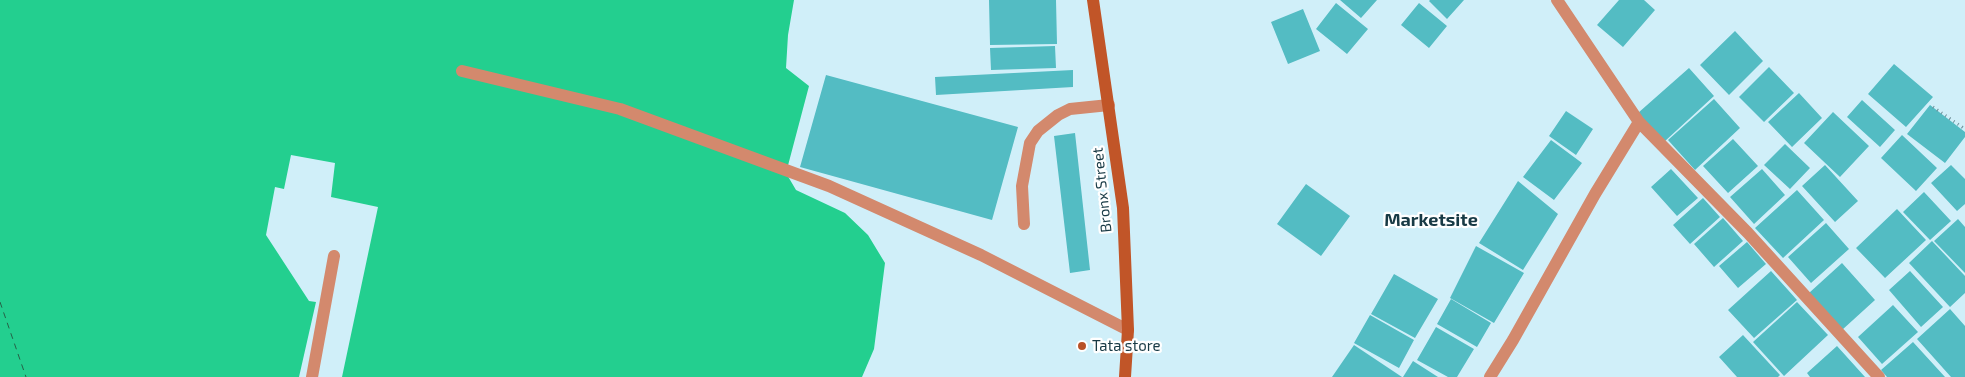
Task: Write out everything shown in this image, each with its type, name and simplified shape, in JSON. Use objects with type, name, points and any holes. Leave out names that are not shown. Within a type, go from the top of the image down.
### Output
[{"type":"street","name":"Bronx Street","points":[[1093,0],[1123,208],[1128,330],[1126,377]]},
{"type":"street","points":[[1557,0],[1639,122],[1748,233],[1879,377]]},
{"type":"street","points":[[462,71],[620,109],[829,186],[981,255],[1128,330]]},
{"type":"street","points":[[1024,224],[1022,186],[1030,143],[1038,131],[1058,115],[1070,109],[1109,104]]},
{"type":"street","points":[[1490,377],[1514,340],[1595,194],[1639,122]]},
{"type":"street","points":[[312,377],[334,256]]},
{"type":"path","points":[[1933,107],[1965,129]]},
{"type":"shaded area","points":[[0,0],[794,0],[788,35],[786,68],[809,86],[786,173],[796,190],[845,213],[868,235],[885,263],[874,349],[862,377],[0,377]]},
{"type":"pier","points":[[291,155],[335,163],[331,197],[378,207],[342,377],[299,377],[316,302],[309,301],[266,235],[275,187],[284,189]]},
{"type":"building","points":[[989,0],[1056,0],[1057,44],[990,45]]},
{"type":"building","points":[[1340,0],[1377,0],[1361,18]]},
{"type":"building","points":[[1430,0],[1464,0],[1447,19]]},
{"type":"building","points":[[1619,0],[1644,0],[1655,10],[1623,47],[1597,25]]},
{"type":"building","points":[[1336,3],[1368,29],[1347,54],[1316,29]]},
{"type":"building","points":[[1419,3],[1447,26],[1429,48],[1401,25]]},
{"type":"building","points":[[1303,9],[1320,51],[1288,64],[1271,22]]},
{"type":"building","points":[[1735,31],[1763,61],[1729,95],[1700,65]]},
{"type":"building","points":[[1055,46],[1056,68],[991,70],[990,48]]},
{"type":"building","points":[[1894,64],[1933,97],[1906,127],[1868,94]]},
{"type":"building","points":[[1769,67],[1794,93],[1764,122],[1739,97]]},
{"type":"building","points":[[1689,68],[1714,96],[1664,142],[1638,113]]},
{"type":"building","points":[[1073,70],[1073,87],[936,95],[935,77]]},
{"type":"building","points":[[826,75],[1018,127],[992,220],[800,167]]},
{"type":"building","points":[[1799,93],[1822,118],[1792,147],[1768,122]]},
{"type":"building","points":[[1714,99],[1740,128],[1695,170],[1668,140]]},
{"type":"building","points":[[1862,100],[1895,130],[1880,147],[1847,117]]},
{"type":"building","points":[[1930,105],[1965,132],[1965,137],[1945,163],[1907,134]]},
{"type":"building","points":[[1566,111],[1593,129],[1576,155],[1549,136]]},
{"type":"building","points":[[1833,112],[1869,146],[1840,177],[1804,143]]},
{"type":"building","points":[[1075,133],[1090,270],[1070,273],[1054,136]]},
{"type":"building","points":[[1902,135],[1937,168],[1916,191],[1881,158]]},
{"type":"building","points":[[1733,139],[1758,166],[1728,193],[1703,166]]},
{"type":"building","points":[[1551,140],[1582,163],[1554,200],[1523,177]]},
{"type":"building","points":[[1785,144],[1810,168],[1790,189],[1764,165]]},
{"type":"building","points":[[1825,165],[1858,201],[1835,222],[1802,186]]},
{"type":"building","points":[[1951,165],[1965,179],[1965,204],[1957,211],[1931,183]]},
{"type":"building","points":[[1671,169],[1698,198],[1677,216],[1651,187]]},
{"type":"building","points":[[1762,169],[1785,195],[1754,224],[1730,197]]},
{"type":"building","points":[[1518,181],[1558,214],[1523,270],[1479,243]]},
{"type":"building","points":[[1306,184],[1350,216],[1321,256],[1277,224]]},
{"type":"building","points":[[1797,190],[1824,220],[1783,258],[1755,228]]},
{"type":"building","points":[[1924,192],[1951,221],[1930,240],[1903,212]]},
{"type":"building","points":[[1703,198],[1720,217],[1690,244],[1673,225]]},
{"type":"building","points":[[1897,209],[1926,240],[1885,278],[1856,248]]},
{"type":"building","points":[[1723,218],[1743,241],[1714,267],[1694,244]]},
{"type":"building","points":[[1958,219],[1965,227],[1965,273],[1934,241]]},
{"type":"building","points":[[1826,223],[1849,249],[1811,283],[1788,257]]},
{"type":"building","points":[[1932,241],[1965,276],[1965,293],[1950,307],[1909,263]]},
{"type":"building","points":[[1747,242],[1766,264],[1738,288],[1719,266]]},
{"type":"building","points":[[1476,246],[1524,273],[1494,323],[1450,298]]},
{"type":"building","points":[[1842,263],[1875,300],[1842,330],[1809,293]]},
{"type":"building","points":[[1771,271],[1797,300],[1754,338],[1728,310]]},
{"type":"building","points":[[1910,271],[1943,307],[1921,327],[1889,290]]},
{"type":"building","points":[[1394,274],[1438,299],[1415,338],[1371,314]]},
{"type":"building","points":[[1451,299],[1491,323],[1477,347],[1437,324]]},
{"type":"building","points":[[1797,302],[1828,335],[1784,376],[1753,342]]},
{"type":"building","points":[[1893,305],[1918,332],[1882,364],[1858,337]]},
{"type":"building","points":[[1950,309],[1965,326],[1965,377],[1951,377],[1917,339]]},
{"type":"building","points":[[1370,315],[1414,340],[1399,368],[1354,343]]},
{"type":"building","points":[[1436,327],[1474,349],[1457,377],[1448,377],[1417,360]]},
{"type":"building","points":[[1743,335],[1780,375],[1778,377],[1737,377],[1719,357]]},
{"type":"building","points":[[1913,342],[1945,377],[1887,377],[1881,370]]},
{"type":"building","points":[[1354,345],[1402,377],[1332,377]]},
{"type":"building","points":[[1837,346],[1865,377],[1810,377],[1807,373]]},
{"type":"building","points":[[1413,361],[1438,377],[1403,377]]},
{"type":"ferry route","points":[[0,302],[26,377]]},
{"type":"place","name":"Tata store","points":[[1082,346]]},
{"type":"district","name":"Marketsite","points":[[1431,220]]}]
